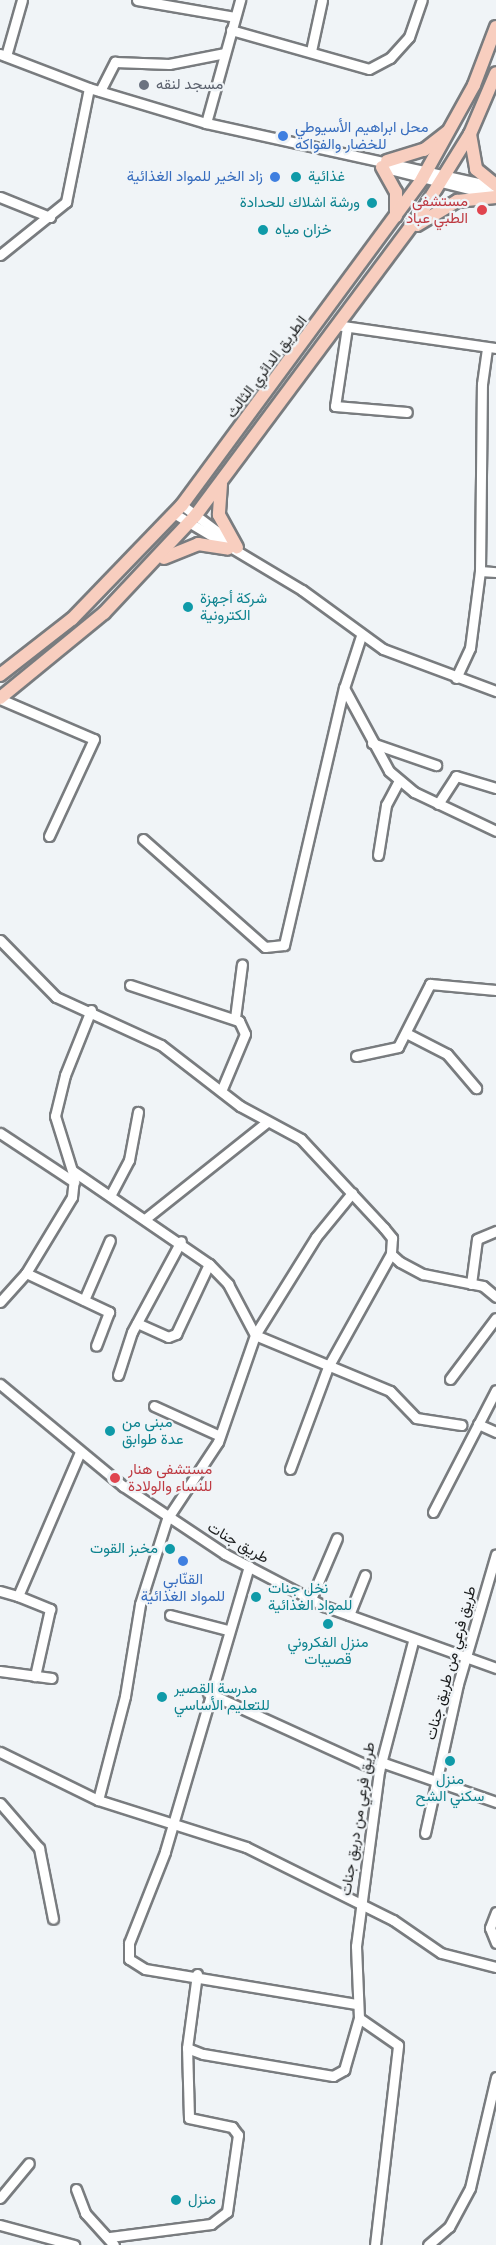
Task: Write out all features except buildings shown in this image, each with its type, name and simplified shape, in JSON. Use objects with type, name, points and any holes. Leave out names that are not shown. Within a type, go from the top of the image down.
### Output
[{"type":"main road","name":"الطريق الدائري الثالث","points":[[0,675],[72,619],[178,509],[396,218],[453,128],[496,27]]},
{"type":"main road","name":"الطريق الدائري الثالث","points":[[0,698],[56,656],[148,568],[192,520],[342,326],[409,231],[470,134],[496,73]]},
{"type":"main road","points":[[396,218],[396,192],[384,164],[424,150],[453,128]]},
{"type":"main road","points":[[470,134],[476,169],[496,186]]},
{"type":"main road","points":[[409,231],[457,201],[496,197]]},
{"type":"main road","points":[[148,568],[183,547],[232,548],[219,515],[221,481]]},
{"type":"street","points":[[22,0],[3,55],[89,88],[207,123],[425,174],[496,197]]},
{"type":"street","points":[[137,0],[235,17]]},
{"type":"street","points":[[207,123],[240,0]]},
{"type":"street","points":[[311,51],[322,0]]},
{"type":"street","points":[[231,30],[311,51],[357,69],[376,66],[409,37],[422,0]]},
{"type":"street","points":[[100,91],[115,62],[170,64],[225,53]]},
{"type":"street","points":[[0,255],[66,202],[89,88]]},
{"type":"street","points":[[443,179],[496,186]]},
{"type":"street","points":[[0,197],[50,217]]},
{"type":"street","points":[[407,412],[335,406],[342,326],[492,347],[481,393],[480,571],[470,648],[456,678]]},
{"type":"street","points":[[178,509],[361,636],[456,678],[496,691]]},
{"type":"street","points":[[480,571],[496,572]]},
{"type":"street","points":[[143,839],[265,947],[284,945],[344,688],[361,636]]},
{"type":"street","points":[[344,688],[372,743],[399,781],[438,804],[496,831]]},
{"type":"street","points":[[0,698],[94,739],[49,836]]},
{"type":"street","points":[[372,743],[436,765]]},
{"type":"street","points":[[438,804],[456,776],[496,788]]},
{"type":"street","points":[[378,855],[386,806],[399,781]]},
{"type":"street","points":[[0,939],[36,982],[56,997],[91,1010],[161,1045],[221,1091],[267,1122],[301,1139],[392,1238],[392,1254],[328,1367],[290,1469]]},
{"type":"street","points":[[221,1091],[245,1034],[235,1018],[242,964]]},
{"type":"street","points":[[356,1056],[386,1053],[406,1033],[430,984],[496,990]]},
{"type":"street","points":[[130,985],[235,1018]]},
{"type":"street","points":[[0,1302],[26,1273],[66,1211],[75,1182],[56,1108],[91,1010]]},
{"type":"street","points":[[406,1033],[447,1054],[476,1088]]},
{"type":"street","points":[[110,1196],[129,1160],[138,1112]]},
{"type":"street","points":[[145,1219],[267,1122]]},
{"type":"street","points":[[2,1138],[75,1182]]},
{"type":"street","points":[[73,1171],[181,1241],[209,1264],[228,1284],[255,1335],[395,1393],[416,1418],[461,1425]]},
{"type":"street","points":[[98,1800],[125,1696],[140,1604],[167,1519],[220,1436],[255,1335],[316,1237],[352,1193]]},
{"type":"street","points":[[471,1284],[477,1239],[496,1231]]},
{"type":"street","points":[[84,1300],[110,1240]]},
{"type":"street","points":[[118,1375],[136,1323],[181,1241]]},
{"type":"street","points":[[392,1254],[414,1271],[471,1284],[496,1297]]},
{"type":"street","points":[[136,1323],[168,1337],[176,1334],[209,1264]]},
{"type":"street","points":[[26,1273],[110,1313],[96,1346]]},
{"type":"street","points":[[450,1379],[496,1318]]},
{"type":"street","name":"طريق جنات","points":[[0,1384],[80,1452],[167,1519],[249,1566],[311,1599],[349,1615],[413,1641],[496,1668]]},
{"type":"street","points":[[433,1512],[496,1390]]},
{"type":"street","points":[[154,1406],[220,1436]]},
{"type":"street","points":[[478,1424],[496,1432]]},
{"type":"street","points":[[18,1596],[80,1452]]},
{"type":"street","points":[[311,1599],[338,1538]]},
{"type":"street","name":"طريق فرعي من طريق جنات","points":[[426,1833],[436,1779],[496,1554]]},
{"type":"street","points":[[249,1566],[208,1693],[173,1824],[140,1906],[129,1959],[145,1969],[197,1974],[356,2004]]},
{"type":"street","points":[[349,1615],[365,1575]]},
{"type":"street","points":[[0,1591],[50,1609],[35,1676]]},
{"type":"street","points":[[170,1615],[227,1630]]},
{"type":"street","name":"طريق فرعي من دريق جنات","points":[[359,2018],[356,2004],[360,1907],[380,1766],[413,1641]]},
{"type":"street","points":[[0,1671],[52,1678]]},
{"type":"street","points":[[208,1693],[380,1766],[436,1779],[496,1802]]},
{"type":"street","points":[[0,1752],[98,1800],[246,1847],[360,1907],[393,1920],[441,1953],[496,1967]]},
{"type":"street","points":[[0,1803],[39,1848],[53,1919]]},
{"type":"street","points":[[496,1912],[490,1928],[496,1943]]},
{"type":"street","points":[[76,2189],[85,2213],[112,2241],[211,2224],[227,2212],[238,2135],[232,2127],[189,2118],[188,2048],[197,1974]]},
{"type":"street","points":[[188,2048],[333,2076],[344,2070],[359,2018],[398,2045],[375,2245]]},
{"type":"street","points":[[428,2245],[449,2227],[470,2188],[496,2078]]},
{"type":"street","points":[[0,2198],[29,2163]]},
{"type":"street","points":[[0,2225],[74,2245]]},
{"type":"place","name":"مسجد لنقه","points":[[144,85]]},
{"type":"place","name":"محل ابراهيم الأسيوطي للخضار والفواكه","points":[[283,136]]},
{"type":"place","name":"زاد الخير للمواد الغذائية","points":[[275,177]]},
{"type":"place","name":"غذائية","points":[[296,177]]},
{"type":"place","name":"ورشة اشلاك للحدادة","points":[[372,203]]},
{"type":"place","name":"مستشفى الطبي عباد","points":[[482,210]]},
{"type":"place","name":"خزان مياه","points":[[263,230]]},
{"type":"place","name":"شركة أجهزة الكترونية","points":[[188,607]]},
{"type":"place","name":"مبنى من عدة طوابق","points":[[110,1431]]},
{"type":"place","name":"مستشفى هنار للنساء والولادة","points":[[115,1478]]},
{"type":"place","name":"مخبز القوت","points":[[170,1549]]},
{"type":"place","name":"القنّابي للمواد الغذائية","points":[[183,1561]]},
{"type":"place","name":"نخل جنات للمواد الغذائية","points":[[256,1597]]},
{"type":"place","name":"منزل الفكروني قصيبات","points":[[328,1624]]},
{"type":"place","name":"مدرسة القصير للتعليم الأساسي","points":[[162,1697]]},
{"type":"place","name":"منزل سكني الشح","points":[[450,1761]]},
{"type":"place","name":"منزل","points":[[176,2200]]}]
